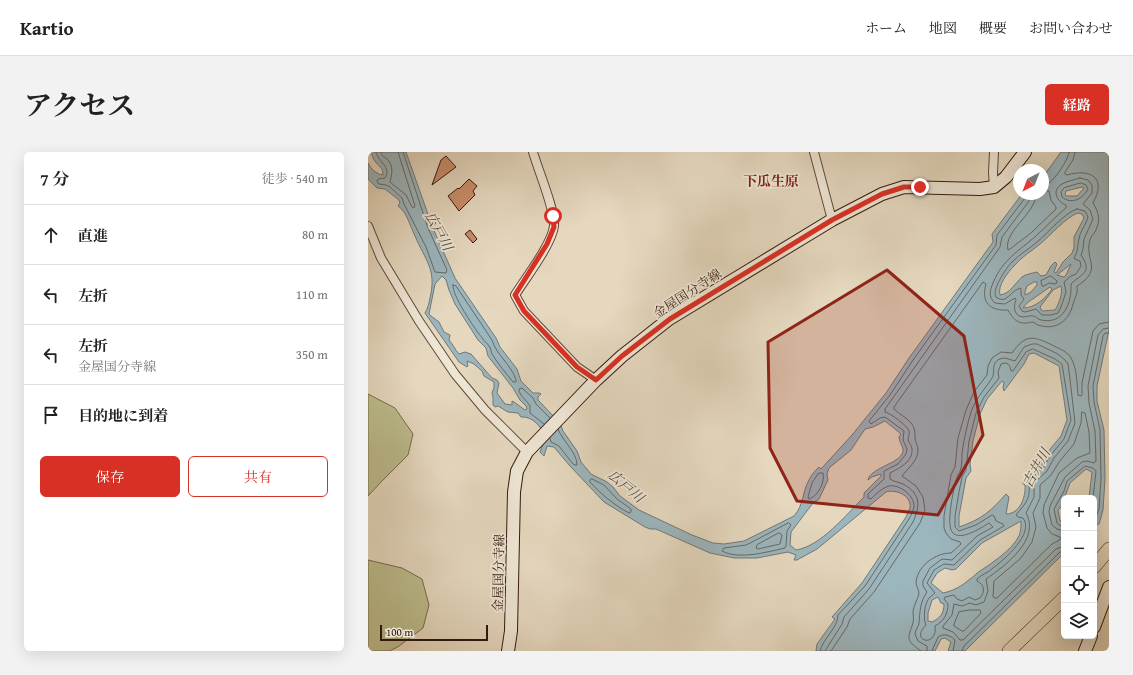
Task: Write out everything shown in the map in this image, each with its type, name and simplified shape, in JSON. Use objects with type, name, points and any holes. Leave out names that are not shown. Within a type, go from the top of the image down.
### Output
[{"type":"main road","points":[[994,186],[1006,177],[1025,152]]},
{"type":"main road","name":"金屋国分寺線","points":[[508,651],[511,631],[515,482],[519,465],[529,450],[596,380],[628,352],[670,319],[832,220],[882,194],[904,187],[980,189],[994,186]]},
{"type":"main road","points":[[1097,619],[1109,587]]},
{"type":"main road","points":[[1009,651],[1061,601]]},
{"type":"main road","points":[[1085,651],[1090,639]]},
{"type":"street","points":[[532,152],[550,204],[554,227],[547,244],[515,295],[524,311],[572,362],[596,380]]},
{"type":"street","points":[[814,152],[832,220]]},
{"type":"street","points":[[994,152],[994,186]]},
{"type":"street","points":[[368,226],[381,258],[419,321],[455,374],[485,410],[529,450]]},
{"type":"highlighted area","points":[[887,270],[964,336],[983,435],[938,515],[797,501],[770,448],[768,342]]},
{"type":"green space","points":[[368,394],[395,408],[413,434],[408,455],[368,496]]},
{"type":"green space","points":[[368,560],[402,568],[422,579],[429,605],[423,628],[390,651],[368,651]]},
{"type":"water","points":[[371,152],[406,152],[430,220],[434,220],[436,223],[432,226],[455,278],[496,338],[500,347],[517,369],[521,381],[533,393],[541,394],[538,397],[538,400],[560,423],[563,431],[577,451],[581,462],[591,474],[607,482],[620,496],[639,510],[692,535],[713,543],[724,544],[744,541],[794,516],[800,507],[812,475],[819,467],[821,469],[852,435],[886,393],[909,358],[993,242],[992,234],[1018,200],[1049,200],[1049,169],[1061,152],[1109,152],[1109,330],[1097,386],[1097,401],[1104,430],[1105,479],[1103,510],[1099,524],[1097,525],[1097,495],[1089,495],[1092,472],[1086,469],[1070,483],[1066,495],[1061,495],[1061,507],[1058,510],[1061,521],[1061,556],[965,651],[948,651],[951,642],[945,638],[941,639],[935,651],[816,651],[817,644],[835,619],[832,617],[862,583],[906,517],[910,508],[910,503],[906,496],[894,491],[886,492],[817,549],[797,560],[794,560],[796,555],[788,552],[757,558],[734,558],[710,553],[656,529],[645,527],[604,502],[554,447],[547,446],[544,456],[540,452],[546,437],[533,420],[521,417],[518,413],[508,412],[498,406],[495,407],[493,405],[492,393],[494,382],[484,376],[482,371],[474,364],[467,361],[467,367],[459,362],[425,313],[429,304],[432,288],[429,265],[406,215],[398,206],[400,203],[399,200],[385,189],[377,188],[368,179],[368,163],[374,171],[383,175],[382,169],[374,160]],"holes":[[[1082,187],[1084,188],[1077,196],[1066,196],[1066,191]],[[1078,213],[1082,214],[1084,218],[1074,237],[1074,248],[1072,253],[1063,262],[1056,273],[1054,272],[1057,264],[1055,262],[1046,275],[1041,276],[1037,272],[1025,275],[1007,293],[1000,295],[999,291],[1006,275],[1020,260],[1073,215]],[[1071,264],[1064,277],[1057,275]],[[442,276],[446,280],[455,304],[478,340],[486,348],[488,356],[527,409],[525,410],[512,401],[512,405],[505,404],[497,393],[499,383],[497,380],[492,378],[471,354],[465,352],[459,354],[449,340],[450,335],[444,332],[439,322],[429,314],[435,284]],[[1034,282],[1037,282],[1037,285],[1031,292],[1025,295],[1027,286]],[[1061,286],[1060,298],[1055,310],[1042,311],[1040,307],[1053,290]],[[1050,287],[1052,289],[1040,302],[1027,308],[1023,308],[1027,303]],[[1034,353],[1059,366],[1067,420],[1061,436],[1047,453],[1040,466],[1022,483],[1025,485],[1024,495],[1021,504],[1015,511],[1006,514],[1009,497],[1006,494],[985,514],[974,521],[959,527],[959,516],[966,478],[971,471],[970,464],[973,441],[980,414],[987,399],[1002,381],[1004,382],[1004,391],[1024,364],[1029,354]],[[885,421],[901,434],[899,440],[903,449],[902,454],[899,458],[870,476],[868,480],[881,474],[881,476],[864,493],[864,497],[833,529],[815,543],[796,550],[790,545],[791,532],[813,503],[819,499],[828,480],[827,474],[829,468],[851,450],[865,429]],[[1021,521],[1019,536],[1012,546],[964,584],[954,590],[943,593],[931,583],[937,573],[945,568],[952,570],[956,569],[982,543]],[[938,597],[941,603],[944,604],[941,615],[932,622],[928,621],[928,613],[932,600]]]},
{"type":"building","points":[[446,156],[456,167],[432,185],[441,160]]},
{"type":"building","points":[[469,179],[477,186],[473,191],[475,195],[459,211],[448,196],[458,188],[459,189]]},
{"type":"building","points":[[470,230],[477,239],[473,243],[465,234]]},
{"type":"district","name":"下瓜生原","points":[[771,181]]},
{"type":"route","points":[[553,216],[554,227],[547,244],[515,295],[524,311],[536,324],[577,367],[596,380],[622,356],[670,319],[832,220],[894,189],[904,187],[920,187]]},
{"type":"water label","name":"広戸川","points":[[439,231]]},
{"type":"water label","name":"吉井川","points":[[1036,468]]},
{"type":"water label","name":"広戸川","points":[[626,486]]}]
